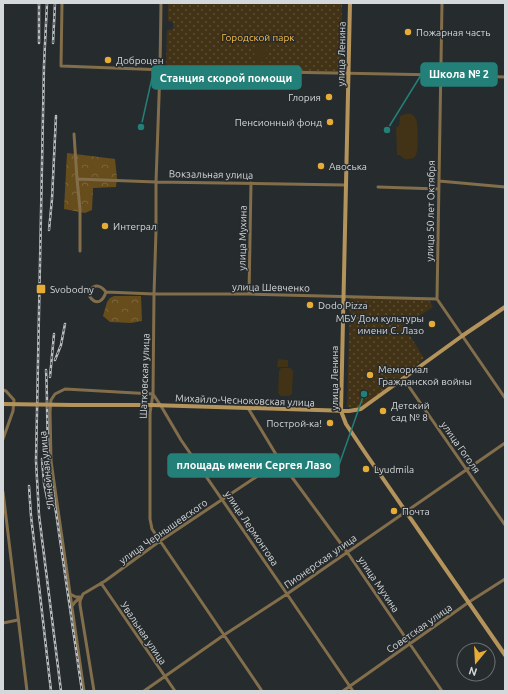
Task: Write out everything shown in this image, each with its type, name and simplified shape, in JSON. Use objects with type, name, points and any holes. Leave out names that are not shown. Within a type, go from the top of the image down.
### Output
[{"type":"main road","name":"улица Ленина","points":[[350,3],[340,411],[346,424],[366,454],[505,655]]},
{"type":"main road","name":"Михайло-Чесноковская улица","points":[[3,404],[151,405],[340,411],[361,409],[505,307]]},
{"type":"street","points":[[62,3],[61,66],[441,74],[505,77]]},
{"type":"street","name":"Шатковская улица","points":[[161,3],[156,182],[153,394],[150,413],[150,520],[152,530],[262,691]]},
{"type":"street","name":"улица 50 лет Октября","points":[[437,299],[442,3]]},
{"type":"street","points":[[74,134],[76,179],[80,209],[80,251]]},
{"type":"street","name":"Вокзальная улица","points":[[76,179],[156,182],[346,185]]},
{"type":"street","points":[[439,181],[505,186]]},
{"type":"street","name":"улица Мухина","points":[[250,294],[251,183]]},
{"type":"street","points":[[378,187],[439,189]]},
{"type":"street","name":"улица Шевченко","points":[[106,292],[101,301],[96,302],[90,297],[92,287],[95,286],[106,292],[154,294],[250,294],[437,299]]},
{"type":"street","points":[[437,299],[505,398]]},
{"type":"street","name":"улица Гоголя","points":[[403,378],[505,524]]},
{"type":"street","name":"Линейная улица","points":[[70,594],[51,461],[51,400],[55,394],[65,389],[153,394]]},
{"type":"street","points":[[3,390],[6,391],[14,400],[13,411],[3,439]]},
{"type":"street","name":"улица Лермонтова","points":[[153,394],[180,440],[287,594],[352,691]]},
{"type":"street","name":"улица Мухина","points":[[248,408],[280,461],[347,552],[442,691]]},
{"type":"street","name":"Пионерская улица","points":[[144,691],[505,443]]},
{"type":"street","name":"улица Чернышевского","points":[[72,606],[83,594],[105,581],[160,541],[280,461]]},
{"type":"street","points":[[3,492],[26,691]]},
{"type":"street","name":"Советская улица","points":[[343,691],[505,578]]},
{"type":"street","name":"Увальная улица","points":[[101,583],[175,691]]},
{"type":"street","points":[[70,594],[76,597],[81,597],[80,605],[94,691]]},
{"type":"street","points":[[70,594],[84,691]]},
{"type":"street","points":[[3,623],[18,620]]},
{"type":"green space","name":"Городской парк","points":[[168,3],[342,3],[341,73],[166,70],[167,30],[173,29],[173,22],[168,21]]},
{"type":"green space","points":[[255,41],[267,41],[266,62],[254,61]]},
{"type":"green space","points":[[412,114],[415,117],[418,131],[418,148],[416,155],[413,158],[407,159],[397,155],[396,127],[399,126],[400,116]]},
{"type":"green space","points":[[67,153],[115,159],[117,178],[116,187],[93,188],[92,210],[85,213],[64,209]]},
{"type":"green space","points":[[114,296],[141,296],[142,321],[131,323],[110,322],[103,316],[107,302]]},
{"type":"green space","points":[[350,296],[429,300],[433,307],[404,326],[424,358],[399,381],[361,409],[347,407]]},
{"type":"green space","points":[[278,359],[288,360],[288,367],[277,367]]},
{"type":"green space","points":[[281,368],[290,368],[293,371],[292,394],[289,396],[281,396],[278,393],[279,371]]},
{"type":"railway","points":[[39,3],[39,43]]},
{"type":"railway","points":[[47,3],[44,65],[36,461],[39,515],[61,691]]},
{"type":"railway","points":[[53,43],[55,3]]},
{"type":"railway","points":[[49,230],[56,116]]},
{"type":"railway","points":[[55,360],[61,345],[65,324]]},
{"type":"railway","points":[[50,377],[54,334]]},
{"type":"railway","points":[[46,370],[50,471],[82,691]]},
{"type":"railway","points":[[42,459],[44,483],[49,508]]},
{"type":"railway","points":[[29,486],[31,516],[51,691]]},
{"type":"place","name":"Пожарная часть","points":[[408,32]]},
{"type":"place","name":"Доброцен","points":[[108,60]]},
{"type":"place","name":"Глория","points":[[329,97]]},
{"type":"place","name":"Пенсионный фонд","points":[[330,122]]},
{"type":"place","name":"Станция скорой помощи","points":[[141,127]]},
{"type":"place","name":"Школа № 2","points":[[387,130]]},
{"type":"place","name":"Авоська","points":[[321,166]]},
{"type":"place","name":"Интеграл","points":[[105,226]]},
{"type":"place","name":"Svobodny","points":[[41,289]]},
{"type":"place","name":"Dodo Pizza","points":[[310,305]]},
{"type":"place","name":"МБУ Дом культуры имени С. Лазо","points":[[432,324]]},
{"type":"place","name":"Мемориал Гражданской войны","points":[[370,375]]},
{"type":"place","name":"площадь имени Сергея Лазо","points":[[364,394]]},
{"type":"place","name":"Детский сад № 8","points":[[383,411]]},
{"type":"place","name":"Построй-ка!","points":[[330,423]]},
{"type":"place","name":"Lyudmila","points":[[366,469]]},
{"type":"place","name":"Почта","points":[[394,511]]}]
